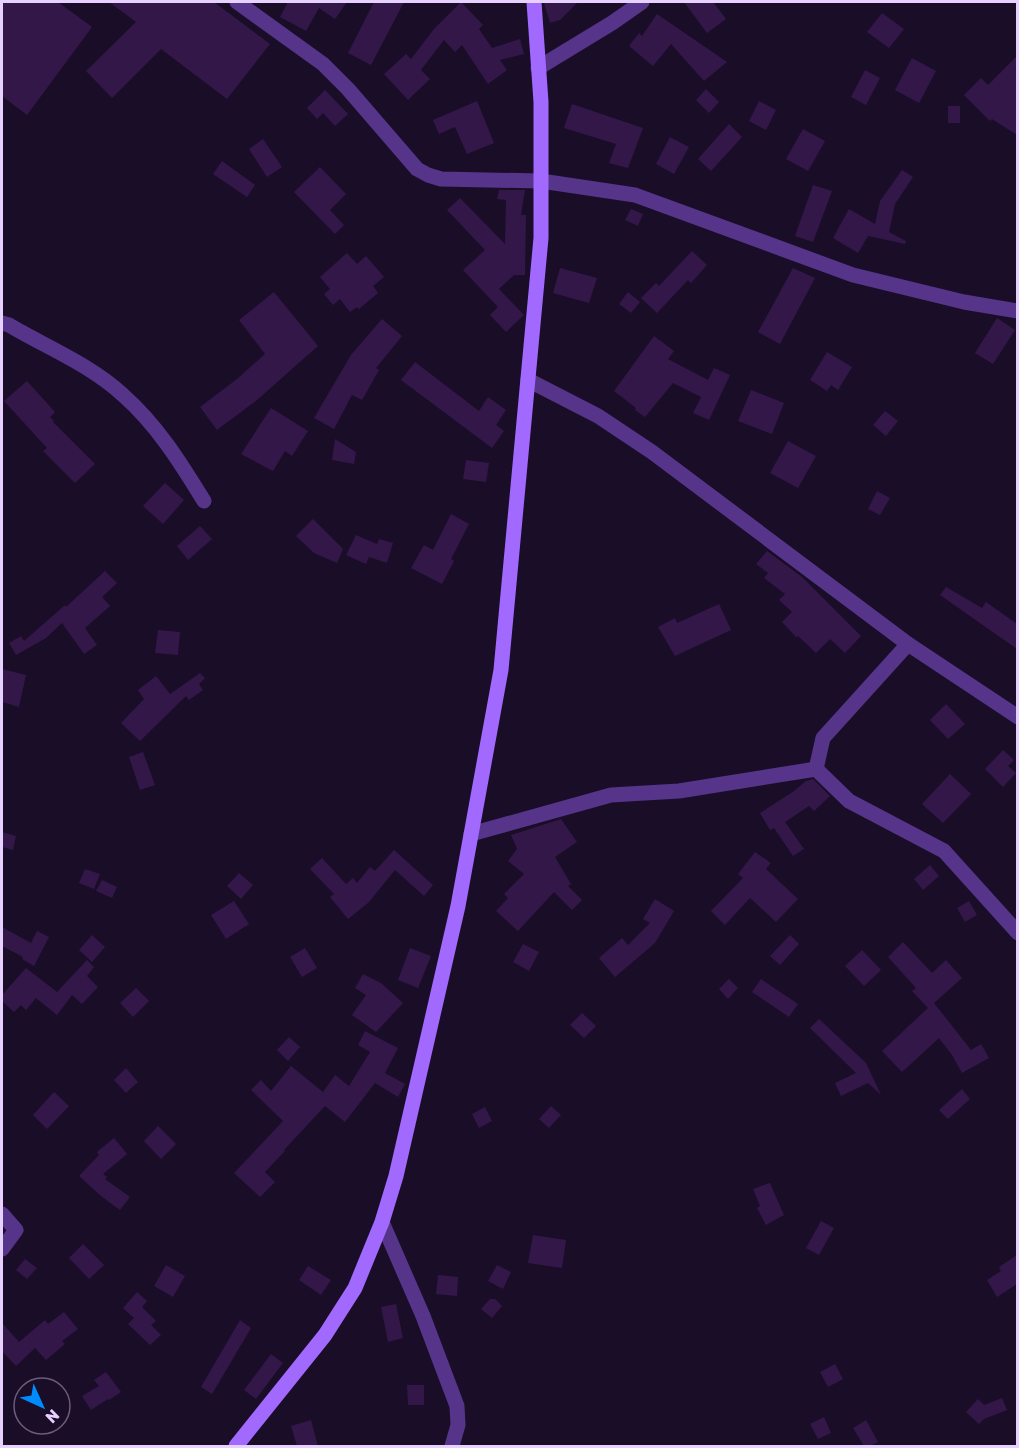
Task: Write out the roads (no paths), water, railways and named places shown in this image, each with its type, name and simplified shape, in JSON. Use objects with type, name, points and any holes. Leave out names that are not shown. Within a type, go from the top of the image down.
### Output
[{"type":"street","points":[[237,2],[323,64],[417,169],[428,176],[441,179],[542,181],[635,195],[853,275],[964,302],[1017,311]]},
{"type":"street","points":[[236,1446],[325,1335],[355,1288],[382,1222],[396,1176],[458,906],[501,670],[541,238],[542,181],[534,2]]},
{"type":"street","points":[[538,68],[642,2]]},
{"type":"street","points":[[2,323],[88,370],[122,393],[172,449],[204,501]]},
{"type":"street","points":[[528,380],[598,416],[652,452],[908,644],[1017,717]]},
{"type":"street","points":[[816,769],[823,738],[908,644]]},
{"type":"street","points":[[471,834],[611,795],[679,791],[816,769]]},
{"type":"street","points":[[816,769],[849,801],[944,851],[1017,933]]},
{"type":"street","points":[[2,1214],[16,1230],[2,1249]]},
{"type":"street","points":[[382,1222],[423,1316],[457,1407],[458,1425],[452,1446]]}]
